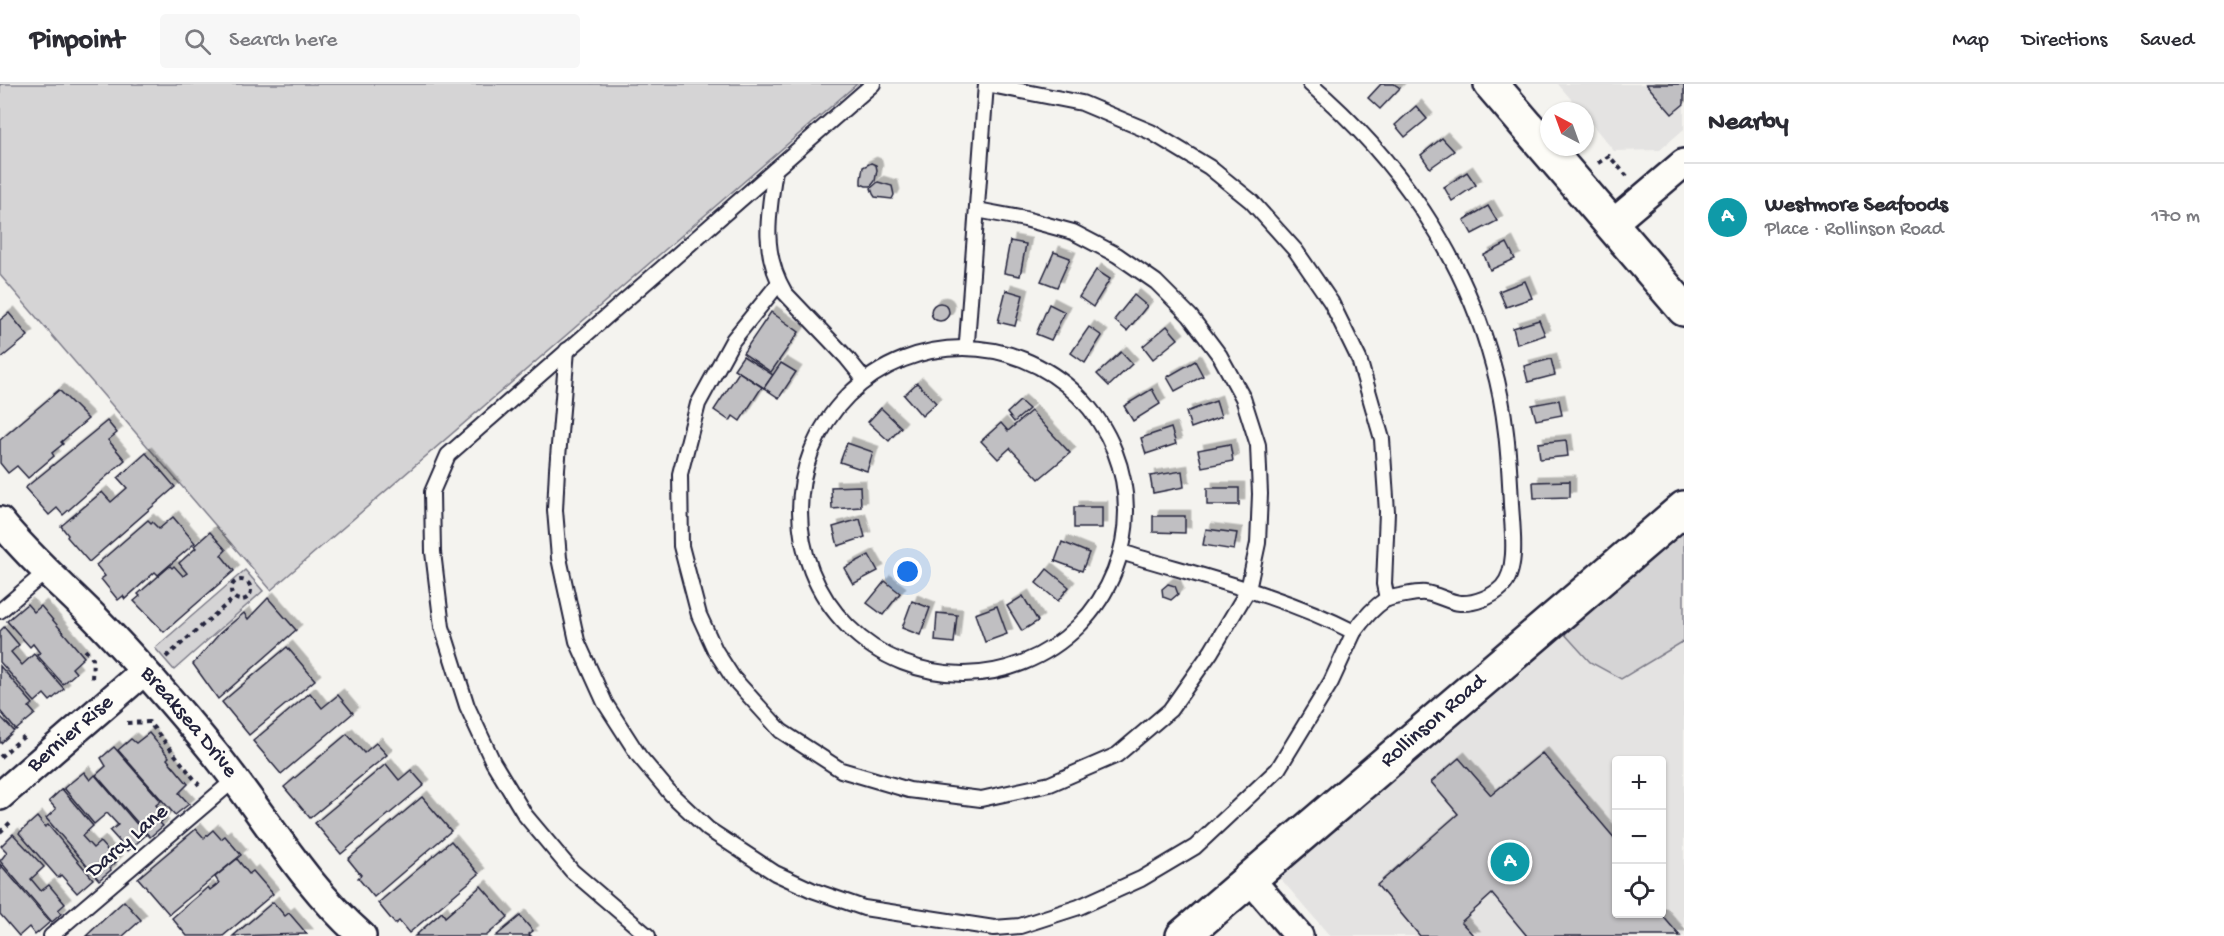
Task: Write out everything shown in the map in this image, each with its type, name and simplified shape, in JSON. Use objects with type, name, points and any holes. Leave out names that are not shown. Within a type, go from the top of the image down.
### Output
[{"type":"street","points":[[1491,84],[1684,309]]},
{"type":"street","points":[[1612,224],[1684,163]]},
{"type":"street","name":"Rollinson Road","points":[[1184,936],[1684,508]]},
{"type":"street","name":"Breaksea Drive","points":[[0,521],[21,548],[48,570],[100,623],[217,756],[298,868],[342,918],[362,936]]},
{"type":"street","name":"Bernier Rise","points":[[0,796],[143,672]]},
{"type":"street","points":[[1250,879],[1299,936]]},
{"type":"lane","points":[[648,936],[572,871],[525,815],[493,762],[467,706],[442,627],[433,552],[432,492],[448,455],[873,84]]},
{"type":"lane","points":[[967,342],[986,84],[1082,103],[1151,132],[1209,167],[1251,201],[1296,251],[1331,303],[1359,359],[1382,439],[1387,512],[1384,584],[1387,599]]},
{"type":"lane","points":[[567,350],[556,489],[559,558],[577,641],[605,703],[639,756],[671,794],[708,829],[775,873],[812,890],[864,908],[994,932],[1079,907],[1142,879],[1195,847],[1278,769],[1331,682],[1354,632],[1360,623],[1387,599],[1425,593],[1460,603],[1477,601],[1490,596],[1502,587],[1509,577],[1513,546],[1509,454],[1503,411],[1493,365],[1470,298],[1453,259],[1432,223],[1379,152],[1339,110],[1310,84]]},
{"type":"lane","points":[[775,170],[768,236],[770,261],[779,283],[785,293],[864,379]]},
{"type":"lane","points":[[779,283],[732,340],[698,404],[680,474],[681,546],[699,615],[715,650],[733,678],[781,731],[841,770],[909,790],[981,799],[1050,784],[1117,755],[1170,710],[1211,652],[1248,590],[1258,543],[1260,494],[1258,445],[1243,398],[1220,356],[1190,316],[1156,282],[1117,255],[1073,232],[1025,219],[977,210]]},
{"type":"lane","points":[[967,342],[1005,351],[1040,365],[1068,387],[1094,413],[1112,445],[1124,480],[1126,516],[1121,552],[1106,591],[1081,624],[1049,651],[1011,668],[970,675],[929,672],[881,653],[856,636],[828,604],[809,568],[800,527],[802,486],[814,446],[836,410],[864,379],[879,369],[897,362],[967,342]]},
{"type":"lane","points":[[1121,552],[1248,590],[1354,632]]},
{"type":"lane","points":[[0,611],[48,570]]},
{"type":"lane","name":"Darcy Lane","points":[[51,936],[234,780]]},
{"type":"path","points":[[244,581],[251,583],[248,597],[243,600],[234,598],[231,592],[234,583],[244,581]]},
{"type":"path","points":[[172,665],[166,657],[234,598]]},
{"type":"path","points":[[79,643],[93,659],[92,679],[87,683]]},
{"type":"path","points":[[122,726],[128,722],[149,722],[200,785]]},
{"type":"path","points":[[0,757],[27,734]]},
{"type":"shaded area","points":[[0,84],[857,84],[271,590],[0,275]]},
{"type":"shaded area","points":[[1558,84],[1684,84],[1684,129],[1660,150],[1614,151],[1594,127],[1594,102],[1573,102]]},
{"type":"shaded area","points":[[1684,527],[1684,641],[1621,679],[1590,662],[1562,631]]},
{"type":"shaded area","points":[[1684,534],[1684,936],[1330,936],[1280,878]]},
{"type":"shaded area","points":[[245,570],[263,591],[174,670],[155,648]]},
{"type":"building","points":[[1381,84],[1394,84],[1400,88],[1380,109],[1368,98]]},
{"type":"building","points":[[1646,84],[1684,84],[1684,104],[1672,114]]},
{"type":"building","points":[[1416,106],[1427,119],[1405,137],[1395,125]]},
{"type":"building","points":[[1442,138],[1454,151],[1430,168],[1421,155]]},
{"type":"building","points":[[871,163],[876,165],[875,181],[871,186],[866,186],[861,184],[863,167]]},
{"type":"building","points":[[1467,172],[1476,185],[1452,201],[1444,187]]},
{"type":"building","points":[[878,182],[892,186],[894,195],[892,199],[875,197],[871,188]]},
{"type":"building","points":[[1488,206],[1497,221],[1472,234],[1464,220]]},
{"type":"building","points":[[1010,241],[1026,244],[1020,276],[1004,273]]},
{"type":"building","points":[[1507,243],[1515,259],[1490,270],[1484,255]]},
{"type":"building","points":[[1054,252],[1070,258],[1057,287],[1041,281]]},
{"type":"building","points":[[1096,270],[1110,279],[1093,307],[1079,297]]},
{"type":"building","points":[[1525,281],[1532,298],[1506,307],[1499,291]]},
{"type":"building","points":[[1006,290],[1023,295],[1015,326],[998,322]]},
{"type":"building","points":[[1134,295],[1147,306],[1127,331],[1114,320]]},
{"type":"building","points":[[940,303],[946,306],[949,312],[946,318],[940,321],[934,318],[931,312],[934,306]]},
{"type":"building","points":[[1049,304],[1065,312],[1051,340],[1036,334]]},
{"type":"building","points":[[771,312],[799,332],[771,372],[743,353]]},
{"type":"building","points":[[9,313],[28,336],[0,359],[0,320]]},
{"type":"building","points":[[1539,320],[1545,335],[1517,344],[1513,328]]},
{"type":"building","points":[[1167,326],[1178,339],[1153,359],[1143,346]]},
{"type":"building","points":[[1089,327],[1102,336],[1085,363],[1071,353]]},
{"type":"building","points":[[1121,352],[1132,364],[1109,386],[1097,374]]},
{"type":"building","points":[[743,356],[773,375],[764,388],[734,369]]},
{"type":"building","points":[[1551,359],[1555,375],[1528,382],[1524,366]]},
{"type":"building","points":[[1195,361],[1203,376],[1175,391],[1167,377]]},
{"type":"building","points":[[781,363],[796,372],[779,398],[764,388]]},
{"type":"building","points":[[739,372],[762,387],[740,421],[733,416],[730,421],[714,410]]},
{"type":"building","points":[[917,383],[936,403],[922,416],[904,395]]},
{"type":"building","points":[[1152,389],[1160,404],[1133,421],[1124,406]]},
{"type":"building","points":[[59,390],[88,419],[61,442],[63,444],[52,453],[54,456],[28,478],[17,466],[8,473],[0,463],[0,440]]},
{"type":"building","points":[[1559,400],[1562,415],[1536,420],[1532,405]]},
{"type":"building","points":[[1020,401],[1029,409],[1014,422],[1007,413]]},
{"type":"building","points":[[1216,401],[1221,417],[1191,428],[1186,412]]},
{"type":"building","points":[[881,408],[901,427],[889,441],[868,422]]},
{"type":"building","points":[[1031,411],[1070,453],[1039,479],[1010,448],[998,459],[981,441],[1001,423],[1008,431]]},
{"type":"building","points":[[107,421],[117,433],[108,440],[125,460],[63,515],[57,508],[49,515],[25,488]]},
{"type":"building","points":[[1171,428],[1176,444],[1146,454],[1141,438]]},
{"type":"building","points":[[1566,440],[1568,456],[1540,459],[1538,443]]},
{"type":"building","points":[[847,443],[873,452],[867,471],[840,462]]},
{"type":"building","points":[[1230,444],[1233,461],[1202,467],[1198,450]]},
{"type":"building","points":[[146,453],[175,487],[89,562],[67,537],[68,535],[61,526],[102,492],[111,502],[127,488],[118,478]]},
{"type":"building","points":[[1182,471],[1184,487],[1153,493],[1150,476]]},
{"type":"building","points":[[1570,481],[1570,497],[1534,498],[1533,482]]},
{"type":"building","points":[[860,486],[861,507],[832,509],[831,487]]},
{"type":"building","points":[[1207,488],[1239,488],[1239,505],[1207,505]]},
{"type":"building","points":[[1074,507],[1102,507],[1102,528],[1074,528]]},
{"type":"building","points":[[1153,516],[1185,516],[1185,533],[1153,532]]},
{"type":"building","points":[[173,517],[195,543],[158,575],[155,572],[125,599],[123,596],[118,600],[101,579],[105,576],[96,565],[148,520],[159,529]]},
{"type":"building","points":[[860,519],[865,537],[838,546],[833,527]]},
{"type":"building","points":[[1206,529],[1237,533],[1234,550],[1203,545]]},
{"type":"building","points":[[210,532],[226,550],[221,555],[234,571],[164,632],[134,601],[140,596],[138,594],[170,566],[172,568],[174,566],[183,576],[187,573],[179,563]]},
{"type":"building","points":[[1062,542],[1089,553],[1082,571],[1055,561]]},
{"type":"building","points":[[869,555],[878,571],[853,584],[844,568]]},
{"type":"building","points":[[1047,569],[1069,587],[1058,601],[1036,583]]},
{"type":"building","points":[[885,581],[900,593],[883,615],[867,603]]},
{"type":"building","points":[[1168,584],[1175,586],[1178,594],[1171,600],[1163,597],[1162,589]]},
{"type":"building","points":[[1023,596],[1038,621],[1022,631],[1007,606]]},
{"type":"building","points":[[268,598],[296,630],[218,699],[193,664],[220,633],[244,613],[248,619]]},
{"type":"building","points":[[912,601],[930,608],[920,635],[902,628]]},
{"type":"building","points":[[27,604],[34,612],[41,606],[84,657],[72,668],[76,673],[63,684],[37,655],[40,653],[33,644],[30,647],[7,621]]},
{"type":"building","points":[[997,606],[1007,634],[985,642],[975,614]]},
{"type":"building","points":[[937,613],[957,615],[954,643],[935,641]]},
{"type":"building","points":[[4,627],[19,645],[11,652],[22,665],[34,654],[64,689],[50,701],[44,694],[35,702],[0,662],[0,631]]},
{"type":"building","points":[[287,647],[315,680],[249,735],[222,702]]},
{"type":"building","points":[[0,666],[33,704],[29,707],[35,714],[16,730],[0,711]]},
{"type":"building","points":[[310,693],[322,708],[338,695],[353,713],[281,774],[253,741]]},
{"type":"building","points":[[0,716],[14,731],[1,743],[0,742]]},
{"type":"building","points":[[149,733],[188,784],[179,793],[189,804],[175,815],[118,750],[131,739],[136,743]]},
{"type":"building","points":[[347,734],[364,753],[376,743],[387,755],[310,818],[284,787]]},
{"type":"building","points":[[114,747],[161,801],[156,805],[166,817],[160,823],[163,826],[150,837],[96,775],[106,766],[101,758]]},
{"type":"building","points":[[1542,753],[1612,835],[1612,918],[1664,918],[1680,936],[1527,936],[1492,894],[1461,922],[1474,936],[1420,936],[1377,885],[1458,814],[1431,782],[1459,758],[1491,795]]},
{"type":"building","points":[[386,764],[399,780],[411,770],[424,785],[341,854],[315,823]]},
{"type":"building","points":[[84,772],[90,780],[95,775],[146,835],[128,851],[110,831],[118,825],[107,813],[94,824],[64,788]]},
{"type":"building","points":[[62,789],[93,826],[82,836],[93,848],[100,842],[117,861],[110,868],[111,870],[99,880],[46,818],[56,809],[49,801]]},
{"type":"building","points":[[422,797],[451,831],[374,897],[358,878],[361,875],[348,859]]},
{"type":"building","points":[[37,817],[45,827],[48,825],[93,879],[77,893],[61,875],[58,878],[19,833]]},
{"type":"building","points":[[196,829],[204,838],[213,830],[221,839],[225,836],[241,855],[169,914],[138,878]]},
{"type":"building","points":[[13,834],[44,867],[31,879],[41,891],[49,885],[65,904],[58,910],[61,914],[52,922],[0,861],[7,852],[1,846]]},
{"type":"building","points":[[451,841],[479,874],[409,933],[399,921],[395,924],[378,903]]},
{"type":"building","points":[[237,859],[249,874],[253,871],[273,894],[223,936],[187,936],[172,918],[208,887],[210,890],[219,883],[215,877]]},
{"type":"building","points":[[0,864],[50,922],[35,935],[29,927],[19,936],[0,914]]},
{"type":"building","points":[[481,886],[508,917],[486,936],[415,936],[442,912],[445,917]]},
{"type":"building","points":[[124,901],[141,920],[123,936],[86,936]]},
{"type":"building","points":[[273,902],[285,916],[289,913],[307,934],[233,936]]},
{"type":"building","points":[[520,916],[533,931],[529,934],[531,936],[496,936]]},
{"type":"place","name":"Westmore Seafoods","points":[[1510,862]]}]
